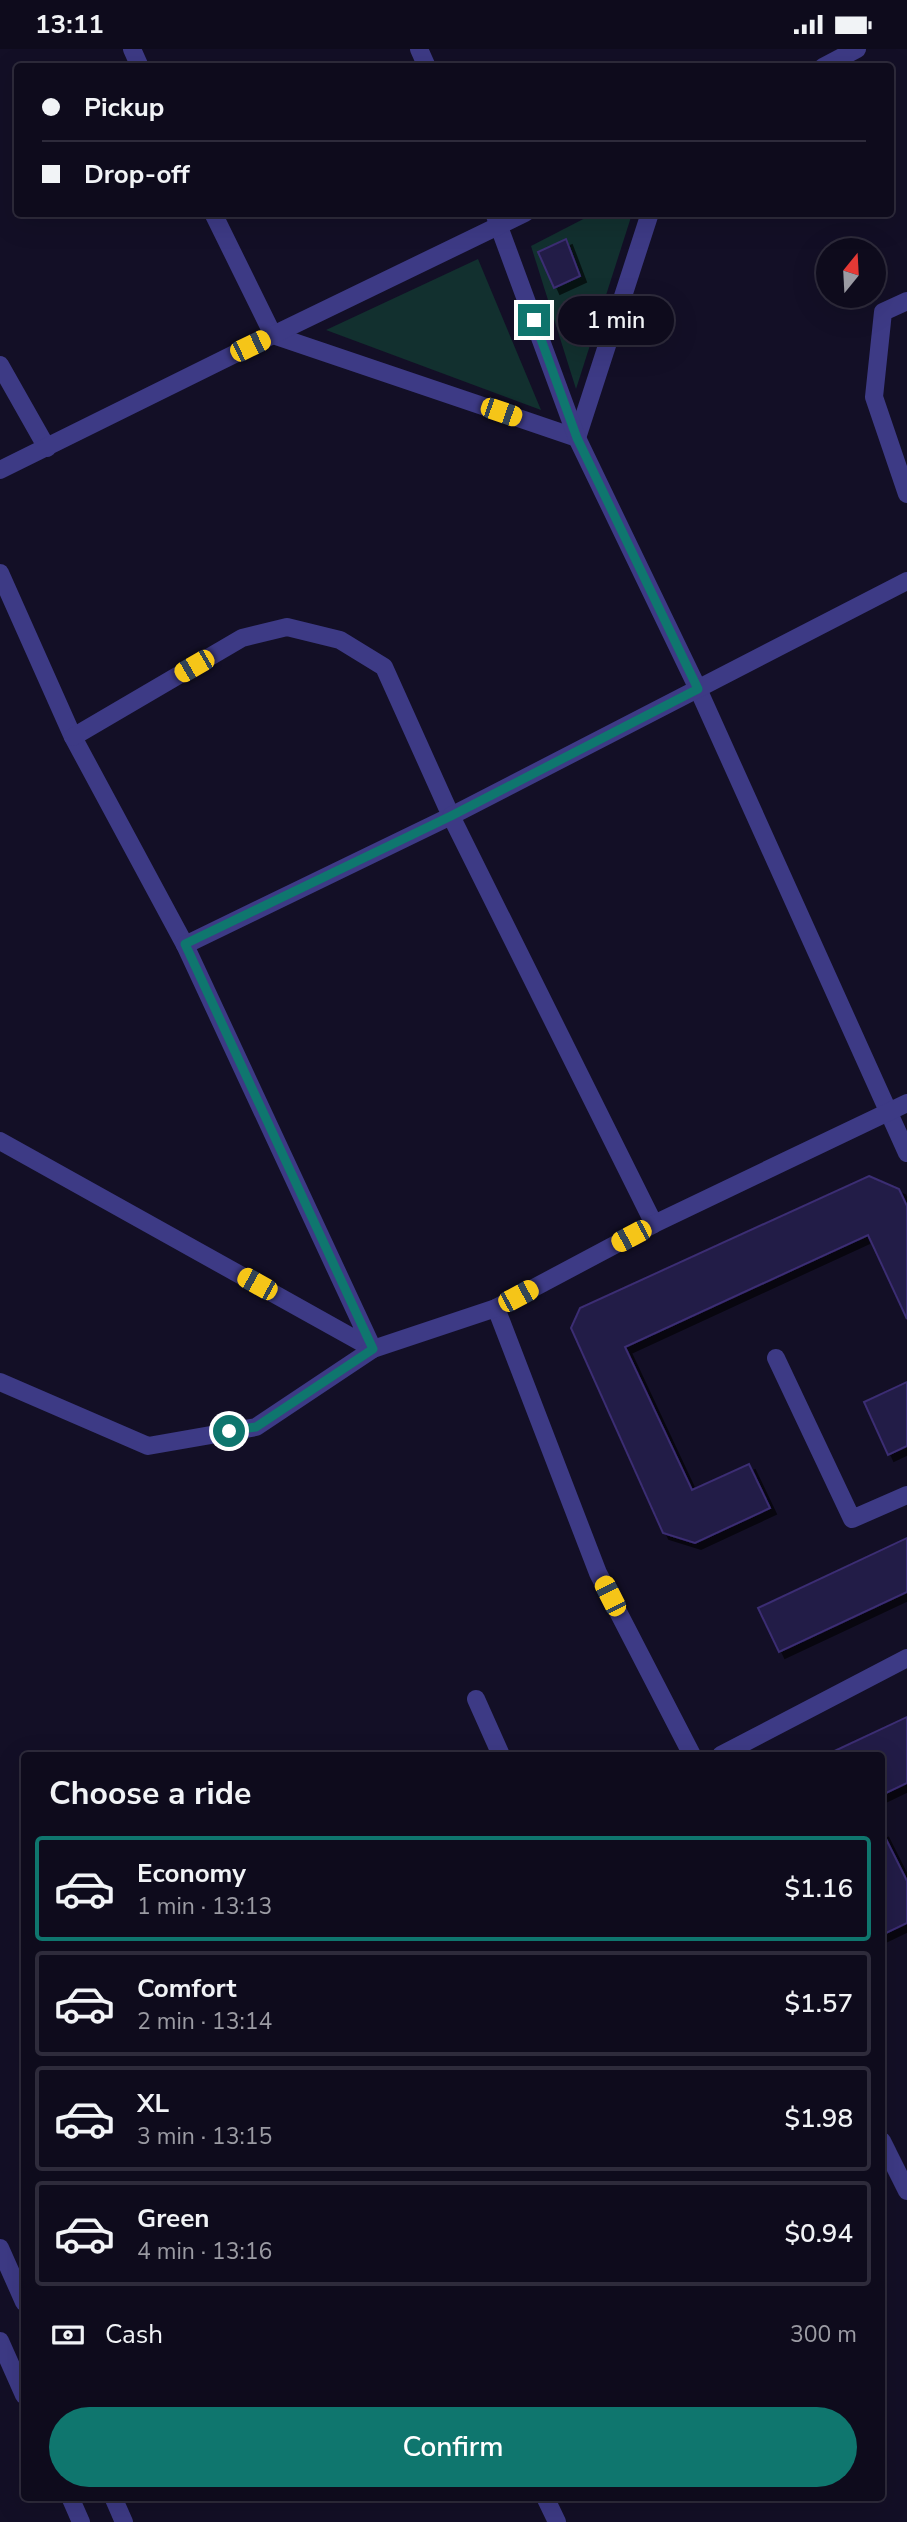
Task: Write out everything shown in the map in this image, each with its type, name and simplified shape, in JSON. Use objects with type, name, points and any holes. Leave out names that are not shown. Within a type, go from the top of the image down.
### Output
[{"type":"street","points":[[831,63],[857,49]]},
{"type":"street","points":[[215,217],[273,335],[577,438]]},
{"type":"street","points":[[577,438],[649,217]]},
{"type":"street","points":[[0,470],[497,220],[577,438],[698,689],[907,1153]]},
{"type":"street","points":[[907,302],[883,312],[874,397],[907,494]]},
{"type":"street","points":[[0,365],[47,448]]},
{"type":"street","points":[[0,573],[73,737],[185,944],[373,1349]]},
{"type":"street","points":[[185,944],[451,816],[907,581]]},
{"type":"street","points":[[73,737],[242,638],[287,627],[340,640],[384,667],[451,816],[654,1224]]},
{"type":"street","points":[[0,1382],[148,1446],[256,1427],[373,1349],[496,1308],[654,1224],[907,1103]]},
{"type":"street","points":[[0,1141],[373,1349]]},
{"type":"street","points":[[496,1308],[598,1573],[690,1752]]},
{"type":"street","points":[[776,1358],[852,1519],[907,1495]]},
{"type":"street","points":[[727,1752],[907,1658]]},
{"type":"street","points":[[476,1699],[501,1752]]},
{"type":"street","points":[[885,2147],[907,2190]]},
{"type":"street","points":[[0,2248],[21,2295]]},
{"type":"street","points":[[0,2341],[21,2388]]},
{"type":"street","points":[[72,2501],[81,2522]]},
{"type":"street","points":[[115,2501],[124,2522]]},
{"type":"street","points":[[547,2501],[557,2522]]},
{"type":"green space","points":[[587,217],[631,217],[576,389],[531,246]]},
{"type":"green space","points":[[478,259],[541,410],[326,330]]},
{"type":"building","points":[[566,239],[580,276],[554,288],[538,252]]},
{"type":"building","points":[[869,1176],[899,1189],[907,1206],[907,1319],[868,1235],[625,1347],[692,1490],[749,1464],[770,1508],[695,1543],[663,1533],[571,1328],[580,1308]]},
{"type":"building","points":[[907,1382],[907,1446],[888,1455],[864,1402]]},
{"type":"building","points":[[907,1538],[907,1592],[779,1652],[758,1608]]},
{"type":"building","points":[[907,1717],[907,1783],[885,1794],[885,1752],[832,1752]]},
{"type":"building","points":[[885,1837],[907,1881],[907,1923],[885,1934]]},
{"type":"route","points":[[229,1431],[256,1427],[373,1349],[185,944],[451,816],[698,689],[577,438],[534,320]]}]
